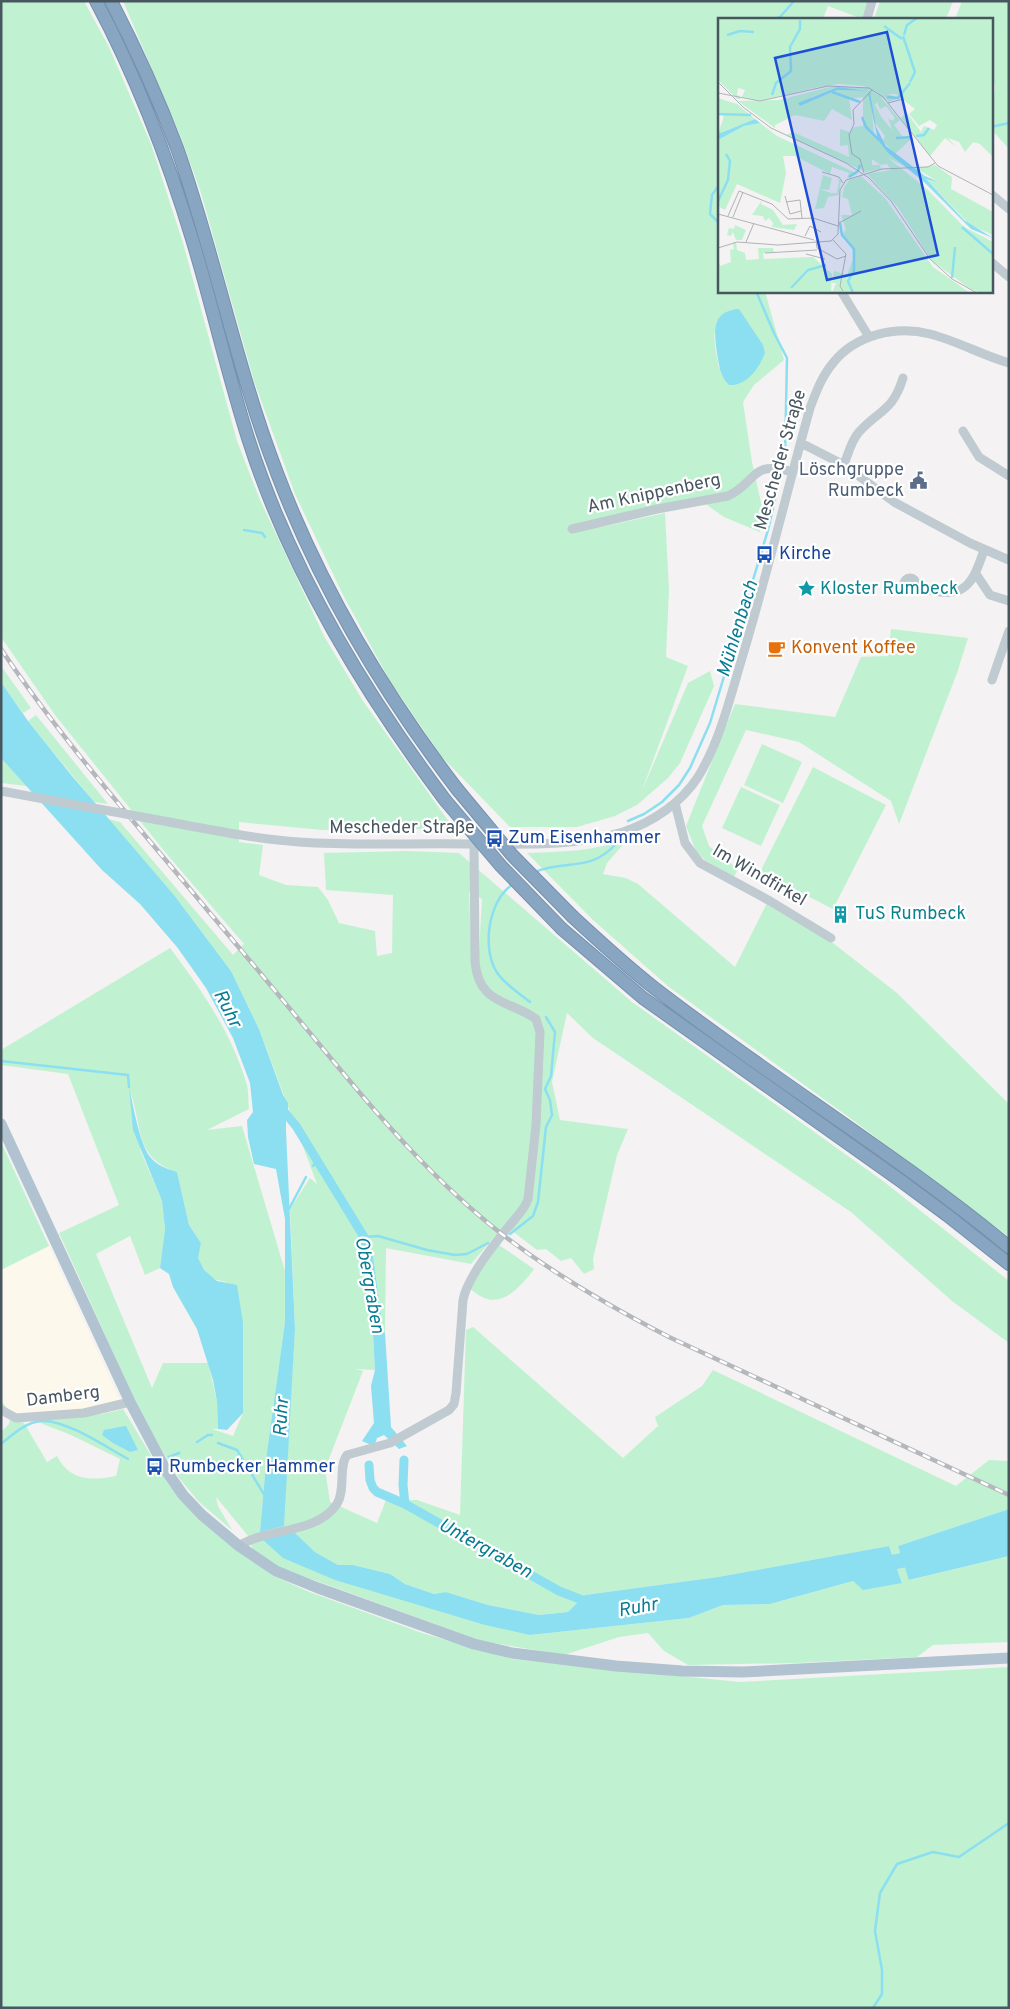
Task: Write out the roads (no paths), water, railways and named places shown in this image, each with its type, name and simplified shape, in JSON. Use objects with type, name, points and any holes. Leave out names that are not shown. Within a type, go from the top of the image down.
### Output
[{"type":"highway","points":[[96,1],[148,109],[164,153],[194,244],[249,442],[262,479],[295,555],[326,618],[370,694],[445,800],[501,866],[562,929],[643,998],[901,1181],[1009,1264]]},
{"type":"highway","points":[[112,1],[137,52],[177,149],[248,387],[276,472],[339,610],[383,686],[429,753],[512,855],[573,917],[652,986],[901,1165],[1009,1247]]},
{"type":"main road","points":[[1,1124],[130,1402],[160,1460],[176,1486],[202,1515],[268,1567],[297,1580],[474,1644],[524,1655],[634,1668],[743,1672],[1009,1658]]},
{"type":"street","points":[[867,18],[872,1]]},
{"type":"street","points":[[992,195],[1009,209]]},
{"type":"street","points":[[992,263],[1009,277]]},
{"type":"street","points":[[842,292],[869,337]]},
{"type":"street","name":"Mescheder Straße","points":[[1,792],[243,835],[296,842],[549,844],[597,838],[642,824],[675,803],[697,777],[711,751],[727,709],[750,632],[790,471],[801,443],[814,397],[833,363],[852,346],[869,337],[894,331],[928,333],[1009,363]]},
{"type":"street","points":[[844,465],[856,437],[890,405],[898,393],[904,378]]},
{"type":"street","points":[[963,431],[980,457],[1009,476]]},
{"type":"street","points":[[801,443],[844,465],[894,502],[984,550],[1009,560]]},
{"type":"street","name":"Am Knippenberg","points":[[572,529],[657,509],[728,496],[735,493],[757,471],[776,468],[790,471]]},
{"type":"street","points":[[915,587],[934,592],[956,591],[970,584],[976,574],[984,550]]},
{"type":"street","points":[[976,574],[990,595],[1009,601]]},
{"type":"street","points":[[992,680],[1009,631]]},
{"type":"street","name":"Im Windfirkel","points":[[675,803],[685,843],[700,863],[770,901],[831,938]]},
{"type":"street","points":[[239,1546],[259,1536],[302,1526],[320,1518],[332,1510],[340,1497],[346,1457],[402,1437],[445,1414],[454,1404],[465,1291],[499,1238],[524,1208],[529,1194],[536,1125],[540,1032],[536,1019],[491,996],[484,990],[478,977],[475,962],[474,844]]},
{"type":"street","name":"Damberg","points":[[1,1410],[16,1418],[25,1418],[84,1414],[130,1402]]},
{"type":"water","points":[[739,309],[763,345],[765,353],[752,375],[741,383],[729,385],[719,366],[715,330],[719,318],[723,314]]},
{"type":"water","points":[[1,682],[28,721],[72,776],[174,895],[231,971],[259,1029],[283,1095],[288,1103],[286,1131],[295,1329],[284,1526],[260,1532],[267,1452],[285,1322],[285,1219],[276,1169],[254,1164],[248,1137],[247,1120],[253,1112],[250,1083],[233,1038],[206,988],[177,947],[140,904],[102,870],[1,758]]},
{"type":"water","points":[[129,1087],[144,1146],[157,1164],[177,1172],[189,1225],[201,1243],[198,1258],[204,1270],[217,1281],[237,1285],[243,1323],[243,1413],[227,1430],[218,1429],[217,1401],[213,1380],[197,1329],[173,1287],[169,1274],[160,1268],[165,1229],[162,1201],[133,1130]]},
{"type":"water","points":[[377,1316],[385,1333],[391,1427],[407,1446],[399,1449],[384,1435],[377,1438],[375,1444],[371,1445],[362,1441],[374,1423],[371,1386],[375,1370],[373,1334]]},
{"type":"water","points":[[126,1426],[138,1450],[130,1452],[102,1435],[104,1430]]},
{"type":"water","points":[[1009,1509],[1009,1556],[909,1580],[898,1546]]},
{"type":"water","points":[[294,1532],[315,1552],[338,1565],[353,1565],[390,1574],[405,1584],[434,1594],[446,1592],[488,1605],[539,1615],[568,1612],[585,1595],[718,1577],[889,1546],[902,1583],[863,1590],[853,1581],[770,1604],[723,1605],[689,1618],[530,1635],[485,1625],[335,1580],[283,1558],[262,1539]]},
{"type":"waterway","name":"Mühlenbach","points":[[777,18],[794,1]]},
{"type":"waterway","points":[[992,127],[1009,123]]},
{"type":"waterway","name":"Mühlenbach","points":[[718,186],[712,195],[710,214],[718,222]]},
{"type":"waterway","name":"Mühlenbach","points":[[628,821],[644,814],[662,802],[679,785],[690,768],[710,723],[768,530],[785,456],[787,358],[756,292]]},
{"type":"waterway","points":[[244,530],[262,533],[265,537]]},
{"type":"waterway","name":"Mühlenbach","points":[[535,872],[546,868],[577,864],[596,859],[616,844]]},
{"type":"waterway","name":"Mühlenbach","points":[[512,885],[497,902],[493,914],[490,926],[490,952],[498,974],[509,986],[530,1002]]},
{"type":"waterway","name":"Mühlenbach","points":[[510,1234],[533,1216],[538,1202],[546,1127],[552,1115],[550,1100],[545,1089],[551,1076],[555,1032],[546,1017]]},
{"type":"waterway","points":[[1,1061],[128,1075],[129,1087]]},
{"type":"waterway","name":"Obergraben","points":[[282,1109],[296,1126],[364,1237],[368,1253],[378,1328]]},
{"type":"waterway","name":"Obergraben","points":[[313,1166],[317,1160]]},
{"type":"waterway","points":[[289,1209],[306,1177]]},
{"type":"waterway","name":"Mühlenbach","points":[[364,1237],[378,1236],[427,1250],[455,1255],[467,1254],[488,1243]]},
{"type":"waterway","points":[[1,1444],[30,1424],[41,1421],[51,1422],[73,1429],[128,1459]]},
{"type":"waterway","points":[[197,1442],[208,1435],[212,1435]]},
{"type":"waterway","points":[[218,1443],[237,1450],[265,1496]]},
{"type":"waterway","points":[[169,1457],[179,1453]]},
{"type":"waterway","points":[[404,1460],[403,1485],[405,1504]]},
{"type":"waterway","points":[[148,1464],[153,1465]]},
{"type":"waterway","name":"Untergraben","points":[[369,1465],[370,1480],[377,1492],[405,1504],[559,1591],[590,1603]]},
{"type":"waterway","name":"Ruhr","points":[[875,1566],[923,1556]]},
{"type":"waterway","points":[[873,2008],[882,1994],[882,1970],[875,1931],[880,1893],[897,1864],[933,1852],[959,1857],[1009,1823]]},
{"type":"railway","points":[[1,649],[75,750],[345,1075],[409,1148],[478,1215],[543,1264],[647,1326],[1009,1495]]},
{"type":"place","name":"Löschgruppe Rumbeck","points":[[918,480]]},
{"type":"place","name":"Kirche","points":[[765,554]]},
{"type":"place","name":"Kloster Rumbeck","points":[[806,589]]},
{"type":"place","name":"Konvent Koffee","points":[[777,648]]},
{"type":"place","name":"Zum Eisenhammer","points":[[494,838]]},
{"type":"place","name":"TuS Rumbeck","points":[[841,914]]},
{"type":"place","name":"Rumbecker Hammer","points":[[155,1467]]}]
